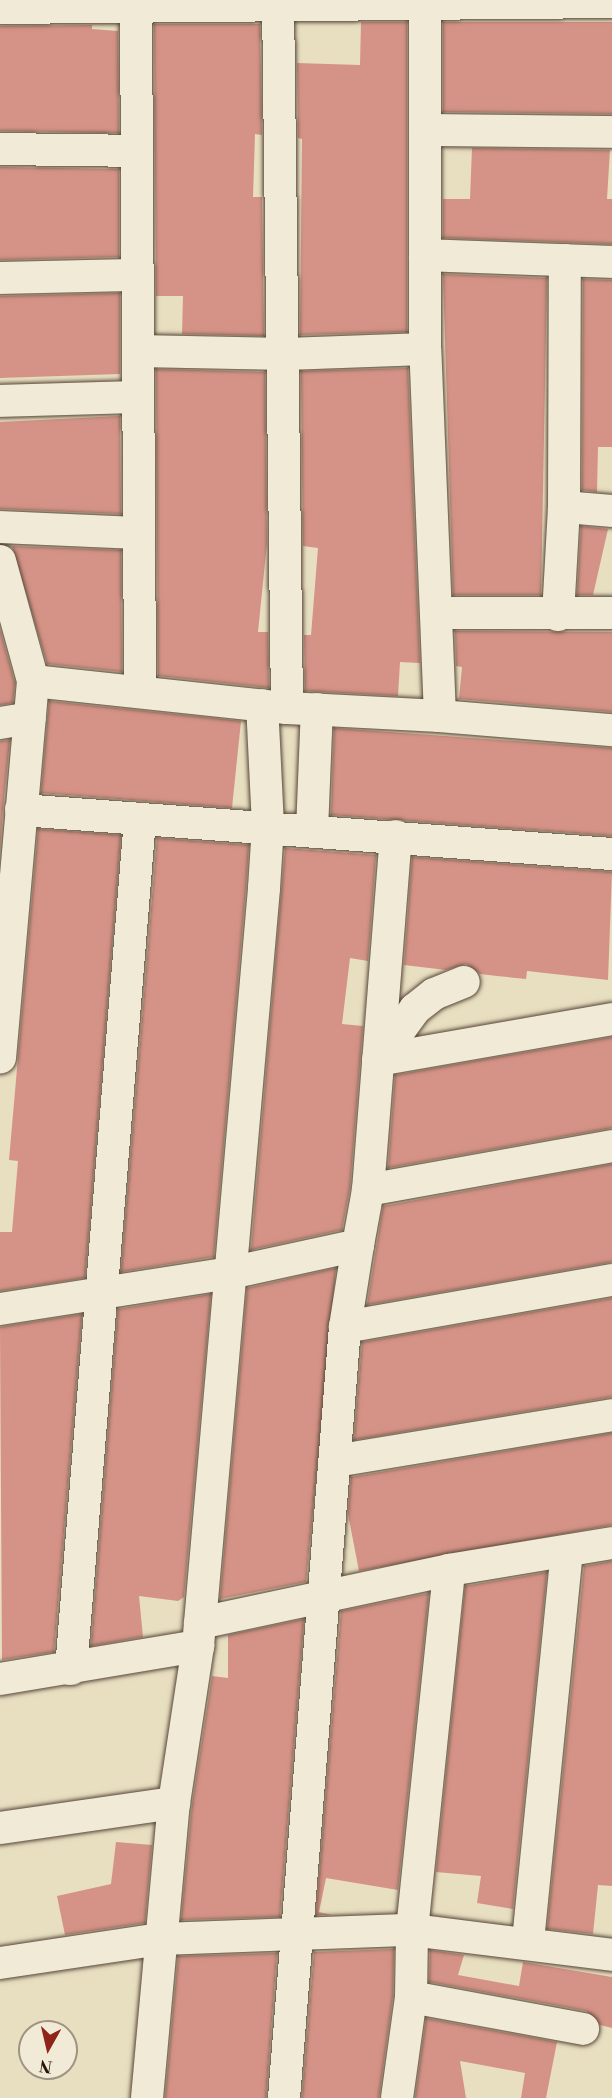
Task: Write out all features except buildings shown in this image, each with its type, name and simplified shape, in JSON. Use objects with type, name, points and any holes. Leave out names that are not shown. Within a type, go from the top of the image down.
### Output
[{"type":"street","points":[[0,8],[136,8],[278,4],[425,6],[612,2]]},
{"type":"street","points":[[147,2098],[174,1803],[199,1634],[268,826],[288,707],[286,354],[278,4]]},
{"type":"street","points":[[425,6],[424,349],[440,716]]},
{"type":"street","points":[[136,8],[140,692]]},
{"type":"street","points":[[425,130],[612,132]]},
{"type":"street","points":[[0,149],[137,151]]},
{"type":"street","points":[[424,255],[612,262]]},
{"type":"street","points":[[558,615],[564,507],[565,260]]},
{"type":"street","points":[[0,278],[137,275]]},
{"type":"street","points":[[138,351],[286,354],[424,349]]},
{"type":"street","points":[[0,402],[137,397]]},
{"type":"street","points":[[564,507],[612,511]]},
{"type":"street","points":[[0,527],[139,533]]},
{"type":"street","points":[[0,561],[33,681],[15,720],[21,810],[9,847],[0,1058]]},
{"type":"street","points":[[436,613],[612,614]]},
{"type":"street","points":[[33,681],[288,707],[612,730]]},
{"type":"street","points":[[288,707],[312,831]]},
{"type":"street","points":[[21,810],[268,826],[612,854]]},
{"type":"street","points":[[71,1669],[105,1293],[140,819]]},
{"type":"street","points":[[284,2098],[326,1595],[345,1328],[368,1190],[396,836]]},
{"type":"street","points":[[378,1060],[415,1009],[434,994],[464,982]]},
{"type":"street","points":[[378,1060],[612,1019]]},
{"type":"street","points":[[368,1190],[612,1146]]},
{"type":"street","points":[[0,1309],[230,1273],[358,1245]]},
{"type":"street","points":[[345,1328],[612,1280]]},
{"type":"street","points":[[335,1461],[612,1415]]},
{"type":"street","points":[[0,1679],[71,1669],[199,1634],[326,1595],[449,1570],[612,1543]]},
{"type":"street","points":[[528,1941],[567,1552]]},
{"type":"street","points":[[397,2098],[411,1997],[412,1930],[449,1570]]},
{"type":"street","points":[[0,1828],[174,1803]]},
{"type":"street","points":[[0,1963],[161,1939],[297,1937],[412,1930],[528,1941],[612,1955]]},
{"type":"street","points":[[411,1997],[583,2029]]}]
